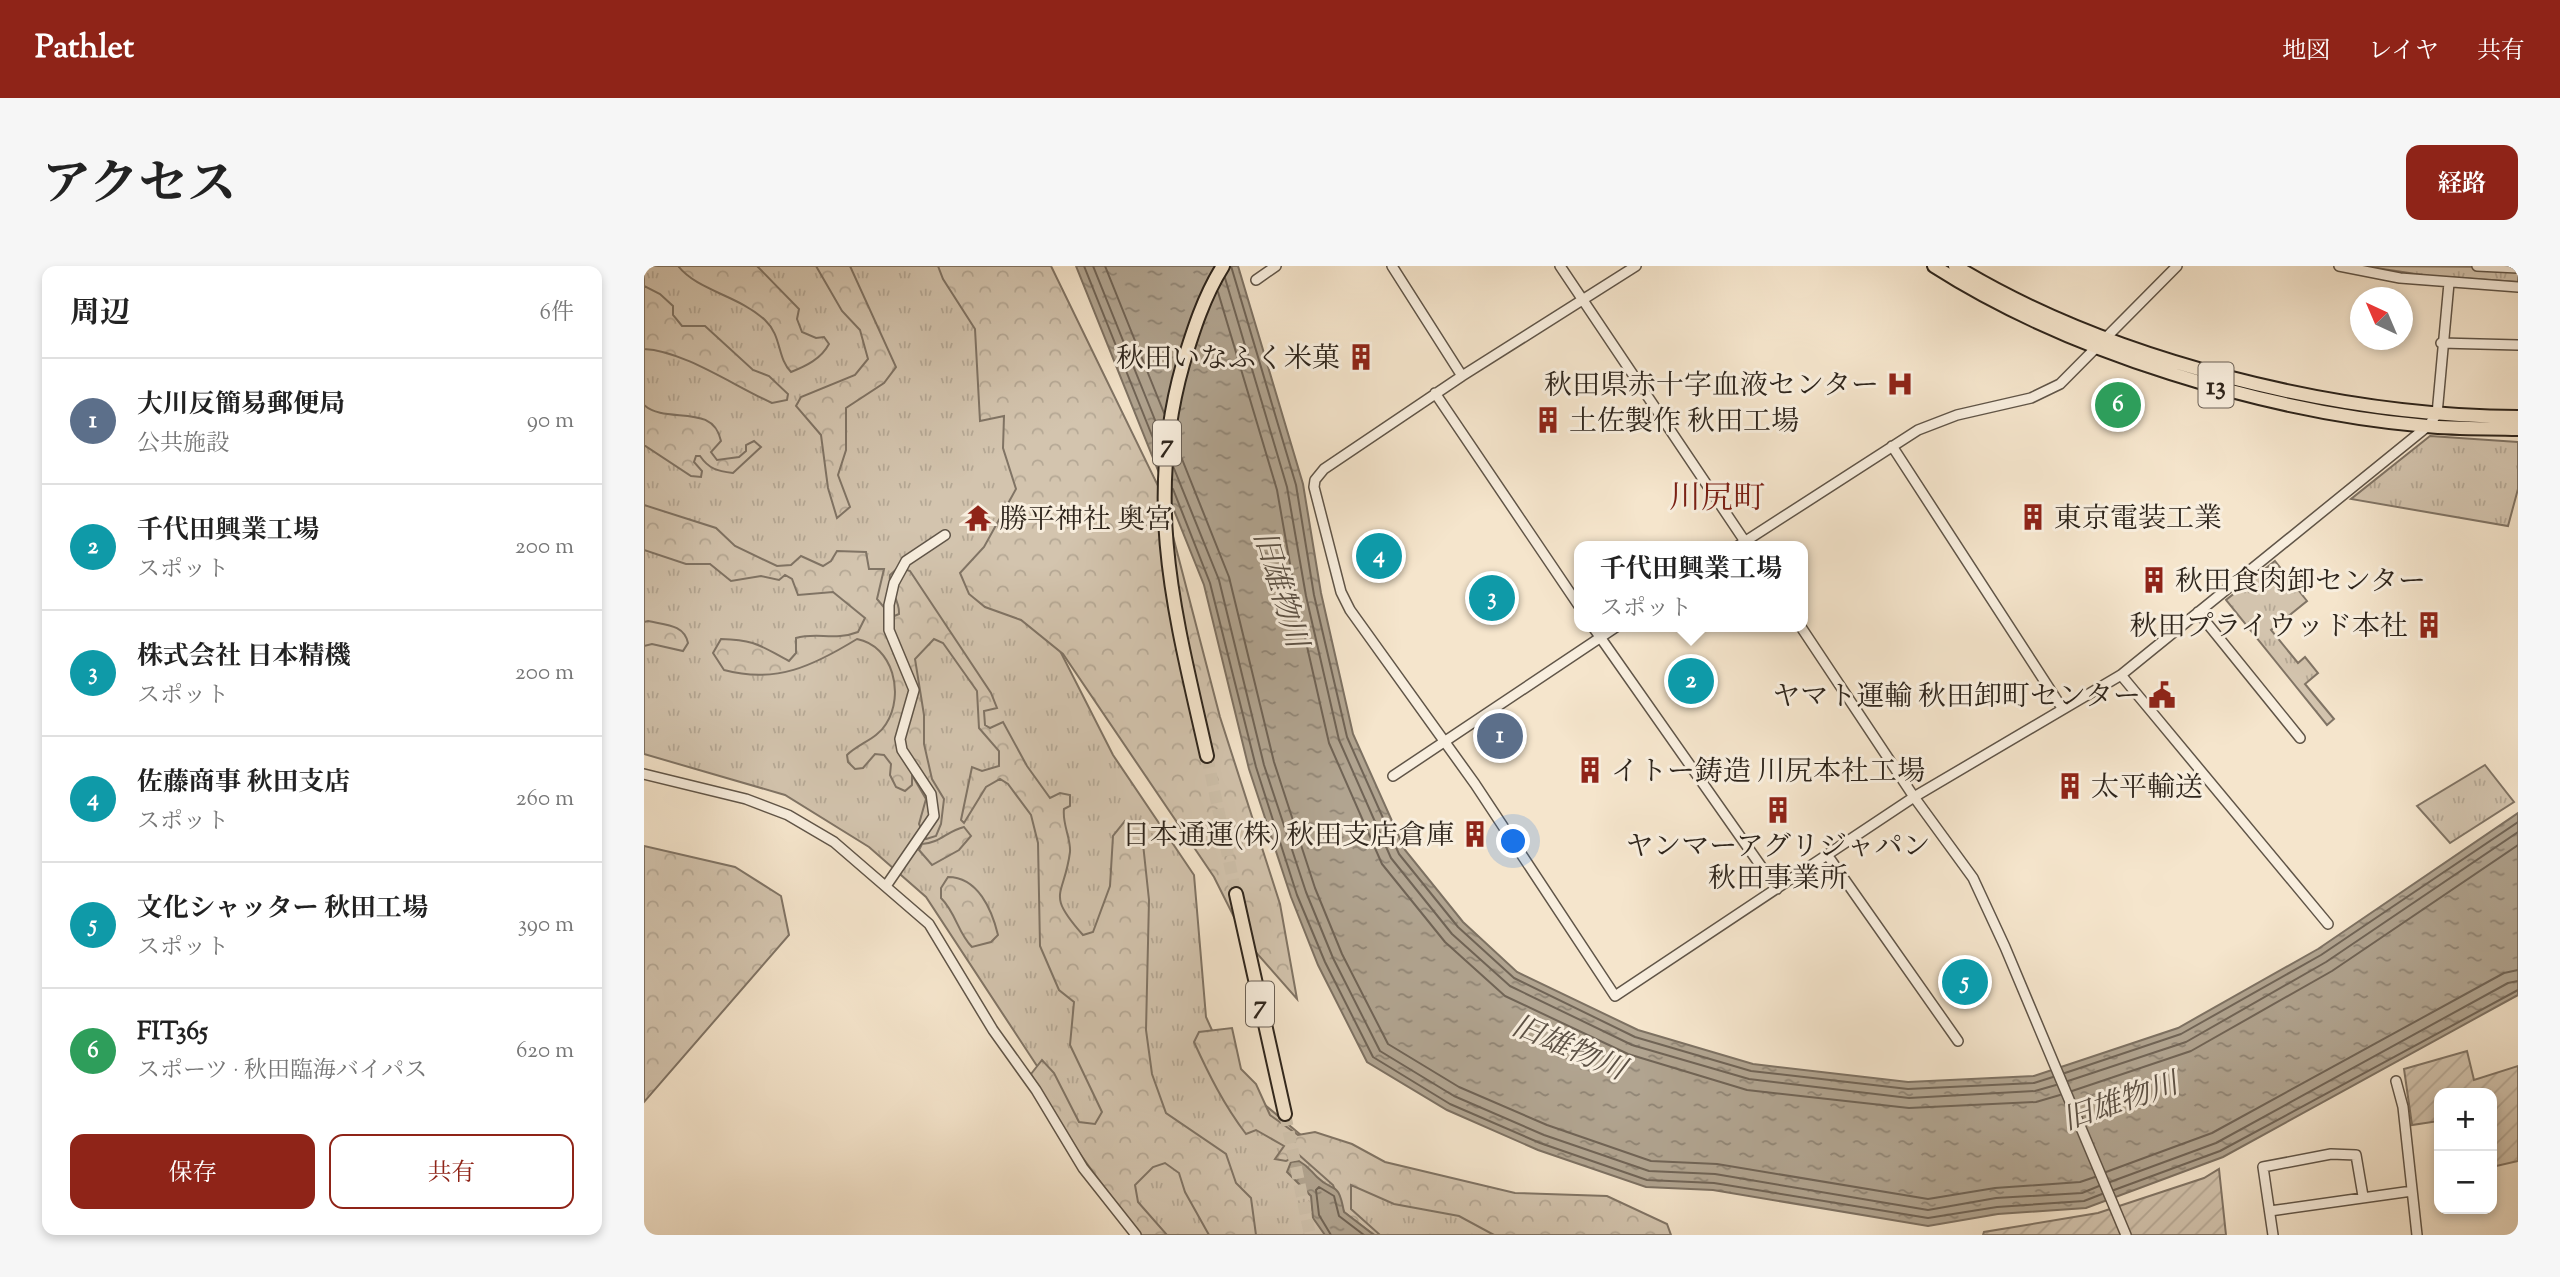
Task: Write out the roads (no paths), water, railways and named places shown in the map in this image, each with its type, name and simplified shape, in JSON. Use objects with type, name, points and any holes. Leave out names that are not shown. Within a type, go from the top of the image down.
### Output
[{"type":"highway","name":"7","points":[[1207,756],[1179,628],[1165,547],[1163,507],[1168,434],[1193,330],[1223,266]]},
{"type":"highway","name":"13","points":[[1934,266],[1999,304],[2264,398],[2428,426],[2518,429]]},
{"type":"highway","name":"13","points":[[1955,266],[2104,343],[2281,390],[2385,409],[2518,417]]},
{"type":"highway","name":"7","points":[[1236,894],[1285,1114]]},
{"type":"street","points":[[1256,280],[1276,266]]},
{"type":"street","points":[[1392,266],[1462,376]]},
{"type":"street","points":[[1560,266],[1741,541]]},
{"type":"street","points":[[1636,266],[1435,393],[1324,469],[1315,480],[1314,487],[1345,601],[1446,743],[1615,996],[1914,797],[2121,674],[2428,426],[2437,414],[2441,343],[2449,283]]},
{"type":"street","points":[[1750,541],[1918,430],[1948,418],[2048,392],[2104,343],[2177,266]]},
{"type":"street","points":[[2339,266],[2400,278],[2518,287]]},
{"type":"street","points":[[2477,266],[2518,268]]},
{"type":"street","points":[[2441,343],[2518,345]]},
{"type":"street","points":[[1435,393],[1574,599]]},
{"type":"street","points":[[1892,446],[2062,708]]},
{"type":"street","points":[[886,886],[934,816],[931,794],[902,750],[900,739],[914,690],[889,630],[889,605],[894,583],[906,561],[946,535]]},
{"type":"street","points":[[2198,612],[2300,738]]},
{"type":"street","points":[[1596,632],[1777,889]]},
{"type":"street","points":[[1393,776],[1608,632]]},
{"type":"street","points":[[1804,632],[1914,797],[1973,878],[2125,1232]]},
{"type":"street","points":[[2121,674],[2328,924]]},
{"type":"street","points":[[644,774],[746,799],[788,815],[834,842],[929,923],[993,1031],[1036,1090],[1070,1149],[1136,1235]]},
{"type":"street","points":[[1828,856],[1958,1041]]},
{"type":"street","points":[[2396,1081],[2403,1107],[2417,1235]]},
{"type":"street","points":[[2273,1235],[2263,1167],[2331,1154],[2356,1155],[2363,1196]]},
{"type":"street","points":[[2270,1211],[2412,1191]]},
{"type":"water","name":"旧雄物川","points":[[1076,266],[1238,266],[1303,484],[1321,593],[1353,734],[1405,850],[1463,922],[1517,972],[1638,1030],[1753,1064],[1908,1082],[2034,1076],[2178,1028],[2318,949],[2518,813],[2518,995],[2223,1157],[2086,1208],[1998,1214],[1928,1226],[1713,1190],[1646,1187],[1538,1150],[1447,1110],[1367,1062],[1318,965],[1291,897],[1249,769],[1204,585]]},
{"type":"water","points":[[1299,1161],[1323,1182],[1335,1188],[1340,1195],[1344,1212],[1374,1235],[1325,1235],[1313,1218],[1311,1196],[1287,1172],[1291,1162]]},
{"type":"tunnel","points":[[1207,756],[1236,894]]},
{"type":"tunnel","points":[[1285,1114],[1310,1235]]},
{"type":"place","name":"秋田いなふく米菓","points":[[1361,357]]},
{"type":"place","name":"秋田県赤十字血液センター","points":[[1900,384]]},
{"type":"place","name":"FIT365","points":[[2118,405]]},
{"type":"place","name":"土佐製作 秋田工場","points":[[1548,420]]},
{"type":"place","name":"東京電装工業","points":[[2033,517]]},
{"type":"place","name":"勝平神社 奥宮","points":[[978,518]]},
{"type":"place","name":"佐藤商事 秋田支店","points":[[1379,556]]},
{"type":"place","name":"秋田食肉卸センター","points":[[2154,580]]},
{"type":"place","name":"株式会社 日本精機","points":[[1492,598]]},
{"type":"place","name":"秋田プライウッド本社","points":[[2429,625]]},
{"type":"place","name":"千代田興業工場","points":[[1691,681]]},
{"type":"place","name":"ヤマト運輸 秋田卸町センター","points":[[2162,695]]},
{"type":"place","name":"大川反簡易郵便局","points":[[1500,736]]},
{"type":"place","name":"イトー鋳造 川尻本社工場","points":[[1590,770]]},
{"type":"place","name":"太平輸送","points":[[2070,786]]},
{"type":"place","name":"ヤンマーアグリジャパン 秋田事業所","points":[[1778,810]]},
{"type":"place","name":"日本通運(株) 秋田支店倉庫","points":[[1475,834]]},
{"type":"place","name":"文化シャッター 秋田工場","points":[[1965,982]]},
{"type":"district","name":"川尻町","points":[[1717,497]]}]
